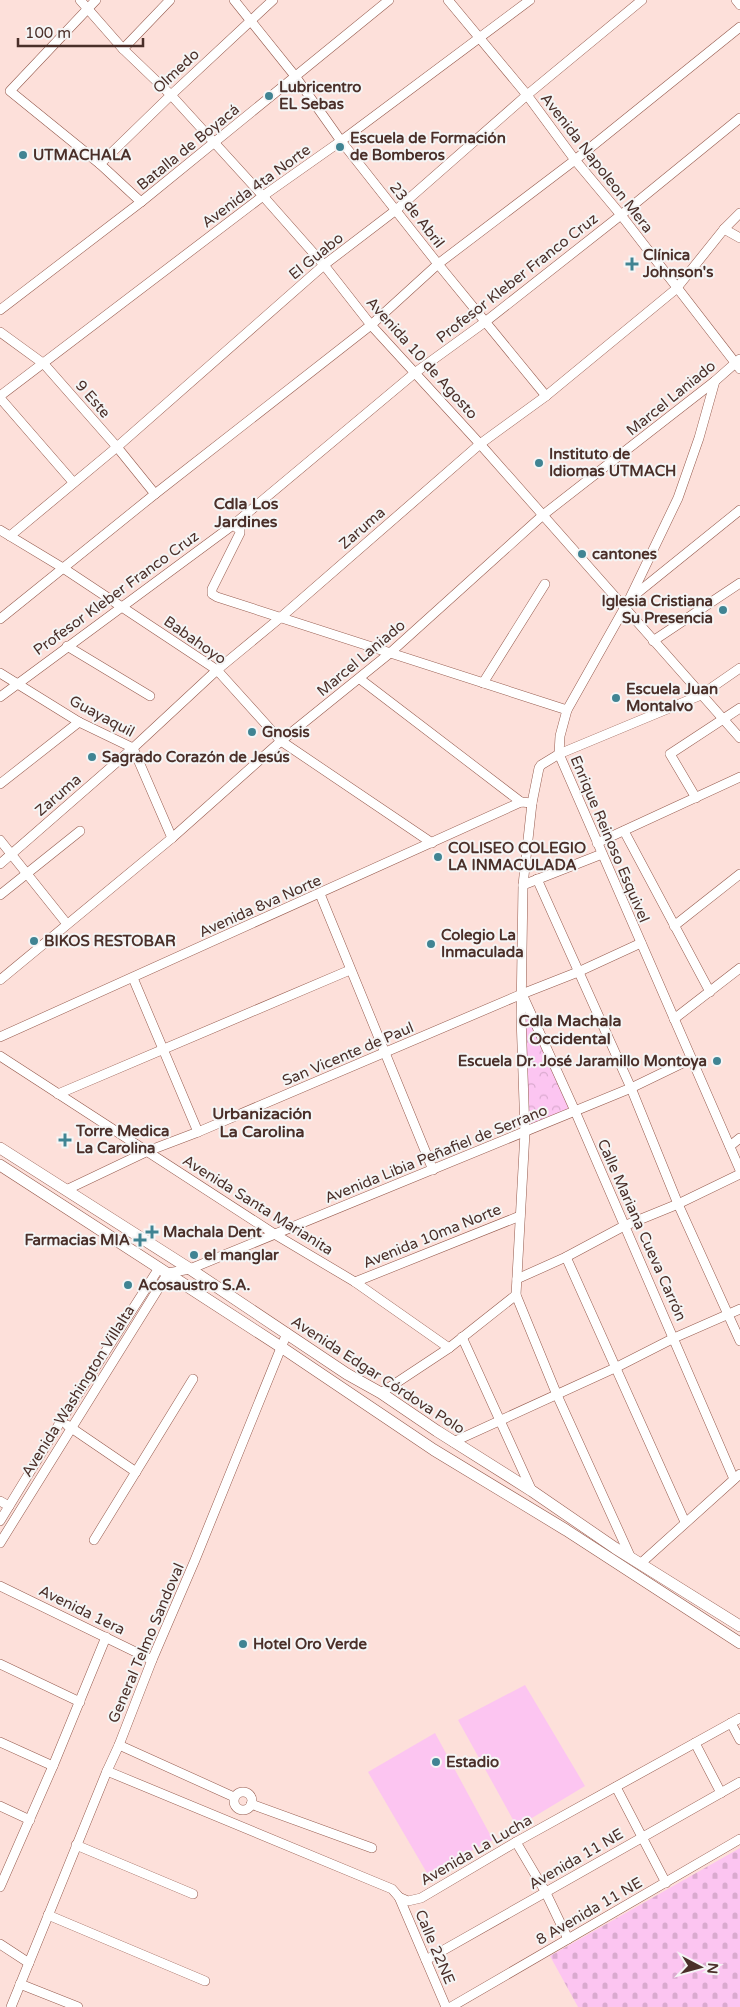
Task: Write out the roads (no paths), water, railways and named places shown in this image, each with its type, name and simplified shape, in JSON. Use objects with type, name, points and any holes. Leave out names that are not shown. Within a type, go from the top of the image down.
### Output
[{"type":"main road","name":"Avenida Edgar Córdova Polo","points":[[0,1148],[287,1333],[347,1374],[381,1392],[453,1442],[532,1491],[635,1561],[740,1626]]},
{"type":"main road","name":"Avenida Edgar Córdova Polo","points":[[0,1165],[282,1348],[434,1450],[566,1530],[740,1643]]},
{"type":"street","name":"Avenida 10 de Agosto","points":[[80,0],[123,49],[171,95],[263,196],[324,265],[371,325],[416,372],[740,738]]},
{"type":"street","points":[[96,0],[10,91],[100,164],[141,202]]},
{"type":"street","points":[[123,49],[170,0]]},
{"type":"street","name":"23 de Abril","points":[[234,0],[252,20],[295,76],[341,141],[546,396]]},
{"type":"street","name":"Olmedo","points":[[100,164],[273,0]]},
{"type":"street","name":"Batalla de Boyacá","points":[[0,310],[141,202],[390,0]]},
{"type":"street","name":"Avenida Napoleon Mera","points":[[448,0],[527,95],[575,160],[621,216],[676,289],[738,364]]},
{"type":"street","name":"Avenida 4ta Norte","points":[[0,397],[263,196],[341,141],[530,0]]},
{"type":"street","name":"El Guabo","points":[[10,536],[117,446],[324,265],[396,210],[527,95],[642,0]]},
{"type":"street","points":[[736,0],[740,5]]},
{"type":"street","points":[[0,619],[155,494],[371,325],[438,264],[575,160],[740,27]]},
{"type":"street","name":"Profesor Kleber Franco Cruz","points":[[0,697],[233,524],[416,372],[485,322],[621,216],[740,118]]},
{"type":"street","name":"Zaruma","points":[[0,864],[133,748],[217,670],[280,618],[480,444],[546,396],[676,289],[724,229],[740,214]]},
{"type":"street","points":[[724,229],[740,238]]},
{"type":"street","name":"9 Este","points":[[0,332],[44,364],[117,446],[155,494]]},
{"type":"street","name":"Marcel Laniado","points":[[0,980],[172,838],[282,741],[360,679],[543,515],[738,364]]},
{"type":"street","name":"Enrique Reinoso Esquivel","points":[[715,381],[699,438],[678,498],[629,600],[567,710],[560,736],[559,754],[740,1172]]},
{"type":"street","points":[[0,397],[73,482]]},
{"type":"street","points":[[629,600],[740,510]]},
{"type":"street","points":[[233,524],[240,530],[240,533],[212,589],[212,594],[217,597],[567,710]]},
{"type":"street","name":"Babahoyo","points":[[0,530],[63,568],[217,670],[282,741],[432,843]]},
{"type":"street","points":[[654,642],[740,583]]},
{"type":"street","points":[[483,683],[545,584]]},
{"type":"street","points":[[67,646],[150,696]]},
{"type":"street","points":[[737,1476],[685,1522],[635,1561],[557,1395],[516,1295],[525,1132],[521,1016],[523,885],[532,803],[539,768],[541,764],[559,754],[701,695],[740,668]]},
{"type":"street","name":"Guayaquil","points":[[0,673],[79,722],[133,748],[172,838]]},
{"type":"street","points":[[360,679],[522,802],[532,803]]},
{"type":"street","points":[[696,798],[670,754],[740,708]]},
{"type":"street","points":[[0,784],[79,722]]},
{"type":"street","points":[[597,843],[740,777]]},
{"type":"street","name":"Avenida 8va Norte","points":[[0,1037],[522,802]]},
{"type":"street","points":[[624,831],[710,992]]},
{"type":"street","points":[[0,895],[80,832]]},
{"type":"street","points":[[0,840],[67,924]]},
{"type":"street","points":[[523,885],[602,854]]},
{"type":"street","points":[[674,926],[740,874]]},
{"type":"street","points":[[537,879],[630,1088],[678,1204],[740,1341]]},
{"type":"street","points":[[320,894],[433,1170]]},
{"type":"street","name":"San Vicente de Paul","points":[[66,1190],[148,1151],[198,1132],[578,972],[640,943]]},
{"type":"street","points":[[674,1019],[740,968]]},
{"type":"street","points":[[58,1094],[350,970]]},
{"type":"street","points":[[132,978],[198,1132]]},
{"type":"street","name":"Calle Mariana Cueva Carrón","points":[[522,994],[737,1476]]},
{"type":"street","name":"Avenida Santa Marianita","points":[[0,1056],[276,1235],[355,1282],[449,1348]]},
{"type":"street","name":"Avenida Libia Peñafiel de Serrano","points":[[190,1270],[630,1088],[691,1059]]},
{"type":"street","points":[[730,1146],[740,1138]]},
{"type":"street","points":[[517,1279],[624,1226],[678,1204],[740,1172]]},
{"type":"street","name":"Avenida 10ma Norte","points":[[355,1282],[520,1216]]},
{"type":"street","points":[[566,1256],[685,1522]]},
{"type":"street","points":[[163,1271],[190,1270]]},
{"type":"street","name":"Avenida Washington Villalta","points":[[0,1521],[61,1421],[163,1271]]},
{"type":"street","name":"Avenida Washington Villalta","points":[[0,1543],[163,1271]]},
{"type":"street","points":[[381,1392],[449,1348],[516,1295]]},
{"type":"street","points":[[453,1442],[617,1368],[674,1338],[740,1309]]},
{"type":"street","name":"General Telmo Sandoval","points":[[12,2006],[106,1771],[119,1745],[152,1660],[195,1560],[287,1333]]},
{"type":"street","points":[[462,1338],[532,1491]]},
{"type":"street","points":[[94,1540],[193,1379]]},
{"type":"street","points":[[61,1421],[136,1472]]},
{"type":"street","points":[[0,1501],[9,1506]]},
{"type":"street","name":"Avenida 1era","points":[[0,1586],[152,1660]]},
{"type":"street","points":[[0,1887],[4,1866],[30,1820],[106,1637]]},
{"type":"street","points":[[0,1664],[80,1702]]},
{"type":"street","name":"Avenida La Lucha","points":[[399,1897],[408,1902],[421,1898],[516,1842],[740,1718]]},
{"type":"street","points":[[731,1723],[740,1740]]},
{"type":"street","points":[[0,1742],[53,1766]]},
{"type":"street","points":[[694,1743],[721,1793]]},
{"type":"street","points":[[119,1745],[234,1797],[234,1804],[239,1809],[246,1809],[251,1804],[372,1848]]},
{"type":"street","points":[[106,1771],[392,1889],[399,1897]]},
{"type":"street","name":"Avenida 11 NE","points":[[426,1960],[740,1782]]},
{"type":"street","points":[[616,1786],[666,1883]]},
{"type":"street","points":[[0,1806],[30,1820]]},
{"type":"street","name":"8 Avenida 11 NE","points":[[451,2007],[740,1839]]},
{"type":"street","points":[[516,1842],[545,1891],[568,1939]]},
{"type":"street","points":[[76,1845],[193,1894]]},
{"type":"street","name":"Calle 22NE","points":[[399,1897],[446,2007]]},
{"type":"street","points":[[48,1915],[205,1981]]},
{"type":"street","points":[[0,1944],[29,1963]]},
{"type":"street","points":[[20,1984],[78,2007]]},
{"type":"place","name":"Lubricentro EL Sebas","points":[[269,96]]},
{"type":"place","name":"Escuela de Formación de Bomberos","points":[[340,147]]},
{"type":"place","name":"UTMACHALA","points":[[23,155]]},
{"type":"place","name":"Clínica Johnson's","points":[[632,264]]},
{"type":"place","name":"Instituto de Idiomas UTMACH","points":[[539,463]]},
{"type":"place","name":"cantones","points":[[582,554]]},
{"type":"place","name":"Iglesia Cristiana Su Presencia","points":[[723,610]]},
{"type":"place","name":"Escuela Juan Montalvo","points":[[616,698]]},
{"type":"place","name":"Gnosis","points":[[252,732]]},
{"type":"place","name":"Sagrado Corazón de Jesús","points":[[92,757]]},
{"type":"place","name":"COLISEO COLEGIO LA INMACULADA","points":[[438,857]]},
{"type":"place","name":"BIKOS RESTOBAR","points":[[34,941]]},
{"type":"place","name":"Colegio La Inmaculada","points":[[431,944]]},
{"type":"place","name":"Escuela Dr. José Jaramillo Montoya","points":[[717,1061]]},
{"type":"place","name":"Torre Medica La Carolina","points":[[65,1140]]},
{"type":"place","name":"Machala Dent","points":[[152,1232]]},
{"type":"place","name":"Farmacias MIA","points":[[140,1240]]},
{"type":"place","name":"el manglar","points":[[194,1255]]},
{"type":"place","name":"Acosaustro S.A.","points":[[128,1285]]},
{"type":"place","name":"Hotel Oro Verde","points":[[243,1644]]},
{"type":"place","name":"Estadio","points":[[436,1762]]},
{"type":"district","name":"Cdla Los Jardines","points":[[246,513]]},
{"type":"district","name":"Cdla Machala Occidental","points":[[570,1030]]},
{"type":"district","name":"Urbanización La Carolina","points":[[262,1123]]}]
